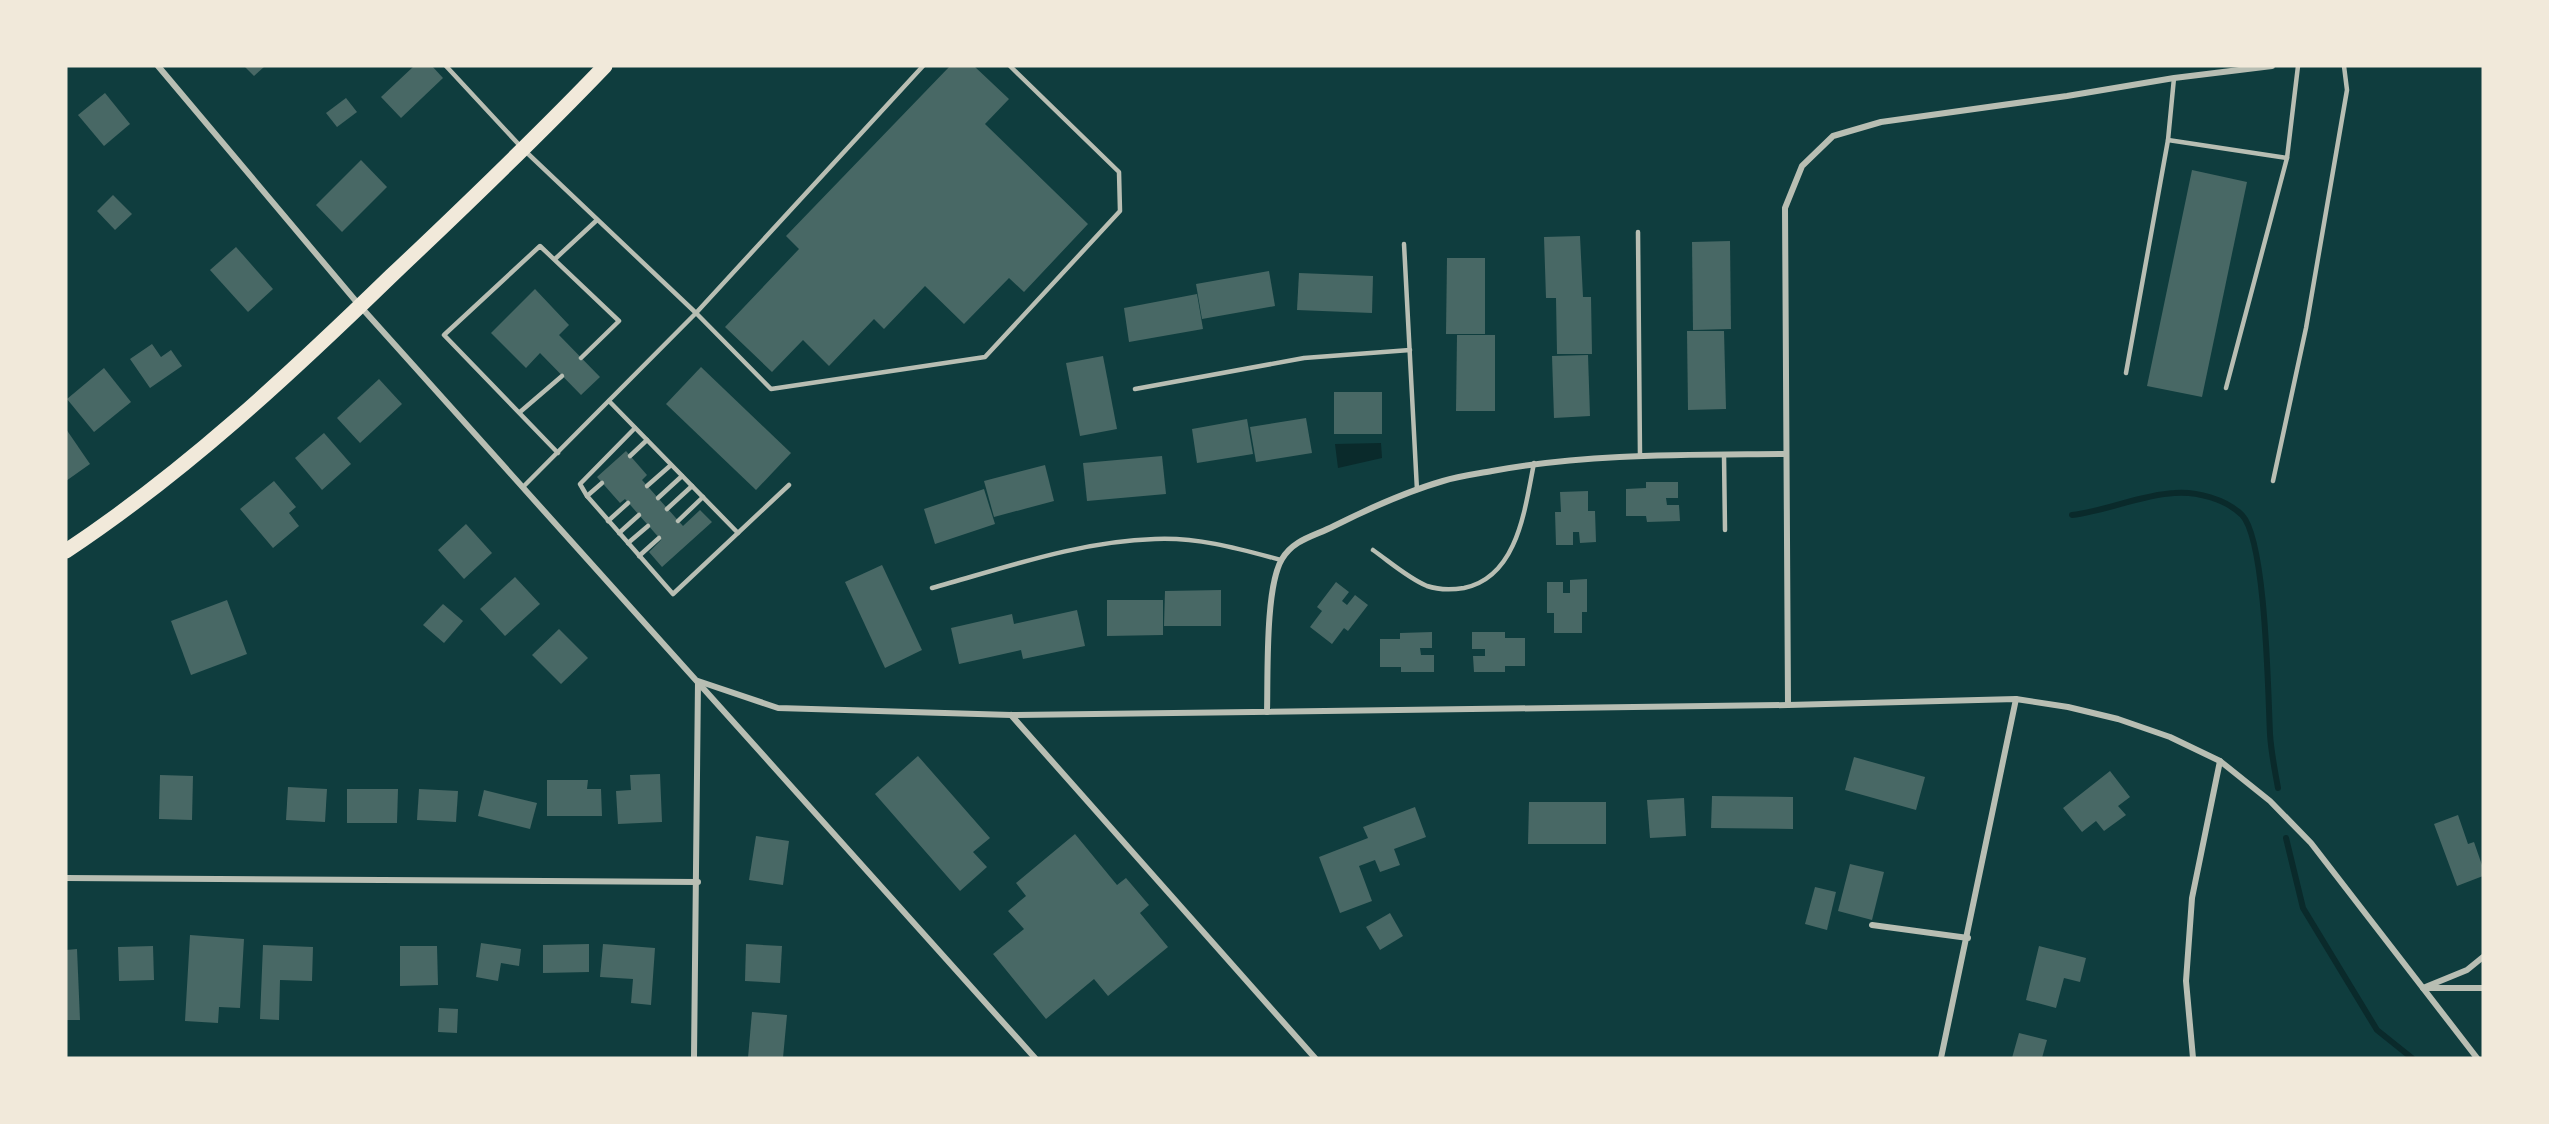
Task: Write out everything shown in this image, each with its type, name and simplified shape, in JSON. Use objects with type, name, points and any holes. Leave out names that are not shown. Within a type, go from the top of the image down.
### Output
[{"type":"main road","points":[[66,551],[124,512],[250,409],[524,149],[605,66]]},
{"type":"street","points":[[158,66],[360,306],[1035,1058]]},
{"type":"street","points":[[1788,705],[1785,208],[1802,166],[1833,136],[1881,122],[2067,96],[2174,78],[2272,66]]},
{"type":"street","points":[[1267,712],[1269,627],[1276,573],[1281,560],[1304,538],[1324,531],[1380,503],[1445,480],[1534,463],[1640,456],[1786,454]]},
{"type":"street","points":[[698,681],[778,708],[892,714],[1267,712],[1788,705],[2016,699],[2068,706],[2118,719],[2170,737],[2220,761],[2270,801],[2311,843],[2477,1058]]},
{"type":"street","points":[[694,1058],[698,882],[698,681]]},
{"type":"street","points":[[1941,1058],[1968,938],[2016,699]]},
{"type":"street","points":[[1011,715],[1315,1058]]},
{"type":"street","points":[[2193,1058],[2186,981],[2192,898],[2220,761]]},
{"type":"street","points":[[66,878],[698,882]]},
{"type":"street","points":[[1872,925],[1968,938]]},
{"type":"street","points":[[2423,988],[2467,970],[2483,957]]},
{"type":"street","points":[[2423,988],[2483,988]]},
{"type":"lane","points":[[446,66],[524,149],[696,313],[771,389],[985,357],[1120,211],[1119,172],[1010,66]]},
{"type":"lane","points":[[523,487],[696,313],[923,66]]},
{"type":"lane","points":[[2226,388],[2287,158],[2298,66]]},
{"type":"lane","points":[[2273,481],[2306,328],[2347,90],[2344,66]]},
{"type":"lane","points":[[2126,373],[2168,140],[2174,78]]},
{"type":"lane","points":[[2168,140],[2287,158]]},
{"type":"lane","points":[[555,259],[597,220]]},
{"type":"lane","points":[[1638,232],[1640,456]]},
{"type":"lane","points":[[1404,244],[1417,490]]},
{"type":"lane","points":[[558,453],[444,335],[540,246],[619,321],[581,358]]},
{"type":"lane","points":[[1135,389],[1304,358],[1410,350]]},
{"type":"lane","points":[[520,412],[562,376]]},
{"type":"lane","points":[[609,401],[738,533]]},
{"type":"lane","points":[[635,428],[580,484],[586,496],[673,594],[789,485]]},
{"type":"lane","points":[[630,456],[647,440]]},
{"type":"lane","points":[[1724,455],[1725,530]]},
{"type":"lane","points":[[1373,550],[1426,585],[1439,589],[1454,590],[1472,586],[1488,578],[1510,551],[1522,520],[1534,463]]},
{"type":"lane","points":[[647,486],[671,465]]},
{"type":"lane","points":[[658,498],[682,476]]},
{"type":"lane","points":[[586,496],[602,483]]},
{"type":"lane","points":[[668,509],[692,486]]},
{"type":"lane","points":[[678,521],[703,498]]},
{"type":"lane","points":[[609,521],[628,503]]},
{"type":"lane","points":[[619,533],[639,515]]},
{"type":"lane","points":[[628,543],[648,526]]},
{"type":"lane","points":[[639,556],[659,538]]},
{"type":"lane","points":[[932,588],[1047,556],[1155,539],[1219,543],[1281,560]]},
{"type":"water","points":[[1381,443],[1382,458],[1338,468],[1335,444]]},
{"type":"building","points":[[244,66],[265,66],[254,76]]},
{"type":"building","points":[[414,66],[432,66],[443,78],[401,118],[381,97]]},
{"type":"building","points":[[950,66],[974,66],[1009,99],[985,124],[1088,224],[1024,292],[1009,278],[964,324],[925,286],[884,329],[874,319],[829,366],[803,340],[772,372],[725,327],[799,249],[786,236]]},
{"type":"building","points":[[105,93],[130,124],[104,146],[78,115]]},
{"type":"building","points":[[346,98],[357,112],[337,127],[326,113]]},
{"type":"building","points":[[361,160],[387,187],[342,232],[316,205]]},
{"type":"building","points":[[2192,170],[2247,182],[2202,397],[2147,386]]},
{"type":"building","points":[[113,195],[132,214],[115,230],[97,211]]},
{"type":"building","points":[[1580,236],[1583,297],[1591,297],[1592,354],[1557,354],[1556,298],[1546,298],[1544,237]]},
{"type":"building","points":[[1730,241],[1731,329],[1693,330],[1692,242]]},
{"type":"building","points":[[236,247],[273,289],[248,312],[210,270]]},
{"type":"building","points":[[1447,258],[1485,258],[1485,334],[1446,334]]},
{"type":"building","points":[[1269,271],[1275,306],[1202,319],[1196,284]]},
{"type":"building","points":[[1299,273],[1373,276],[1372,313],[1297,310]]},
{"type":"building","points":[[535,289],[569,325],[559,335],[600,377],[581,395],[540,353],[526,368],[491,333]]},
{"type":"building","points":[[1197,294],[1203,329],[1129,342],[1124,308]]},
{"type":"building","points":[[1687,331],[1724,331],[1726,409],[1688,410]]},
{"type":"building","points":[[1457,335],[1495,335],[1495,411],[1456,411]]},
{"type":"building","points":[[152,344],[161,357],[171,350],[182,366],[150,388],[130,359]]},
{"type":"building","points":[[1588,355],[1590,416],[1554,418],[1552,356]]},
{"type":"building","points":[[1103,356],[1117,429],[1080,436],[1066,363]]},
{"type":"building","points":[[701,367],[791,453],[756,490],[666,404]]},
{"type":"building","points":[[104,368],[131,402],[94,432],[67,399]]},
{"type":"building","points":[[379,379],[402,404],[360,443],[337,418]]},
{"type":"building","points":[[1334,392],[1382,392],[1382,434],[1334,434]]},
{"type":"building","points":[[1306,418],[1312,453],[1256,462],[1250,427]]},
{"type":"building","points":[[1247,419],[1253,454],[1197,463],[1192,429]]},
{"type":"building","points":[[66,429],[90,464],[66,481]]},
{"type":"building","points":[[324,433],[351,464],[322,490],[295,458]]},
{"type":"building","points":[[626,451],[647,475],[642,480],[683,526],[700,510],[712,522],[662,567],[649,552],[661,540],[625,499],[620,503],[597,477]]},
{"type":"building","points":[[1162,456],[1166,494],[1087,501],[1083,463]]},
{"type":"building","points":[[1045,465],[1054,501],[994,517],[984,481]]},
{"type":"building","points":[[274,481],[296,507],[289,513],[299,526],[273,548],[240,509]]},
{"type":"building","points":[[1646,482],[1678,482],[1678,498],[1666,498],[1667,505],[1679,505],[1680,521],[1647,522],[1646,516],[1626,516],[1626,489],[1646,488]]},
{"type":"building","points":[[984,489],[995,524],[935,544],[924,509]]},
{"type":"building","points":[[1588,491],[1588,511],[1595,511],[1596,542],[1580,543],[1579,532],[1573,532],[1573,545],[1556,545],[1555,512],[1561,512],[1560,492]]},
{"type":"building","points":[[466,524],[492,553],[464,579],[438,550]]},
{"type":"building","points":[[882,565],[922,650],[885,668],[845,582]]},
{"type":"building","points":[[515,577],[540,604],[505,636],[480,609]]},
{"type":"building","points":[[1587,579],[1587,612],[1582,612],[1582,633],[1554,633],[1554,613],[1547,613],[1547,582],[1563,582],[1563,593],[1570,593],[1570,580]]},
{"type":"building","points":[[1336,582],[1349,592],[1342,601],[1347,605],[1355,595],[1368,605],[1348,631],[1344,628],[1332,644],[1310,627],[1322,611],[1317,607]]},
{"type":"building","points":[[1221,590],[1221,626],[1164,626],[1165,591]]},
{"type":"building","points":[[227,600],[247,654],[191,675],[171,621]]},
{"type":"building","points":[[1107,600],[1163,600],[1163,635],[1107,636]]},
{"type":"building","points":[[443,604],[463,621],[444,643],[423,625]]},
{"type":"building","points":[[1077,610],[1085,646],[1023,659],[1021,650],[959,664],[951,628],[1012,614],[1014,624]]},
{"type":"building","points":[[559,629],[588,658],[561,684],[532,655]]},
{"type":"building","points":[[1432,632],[1432,648],[1420,648],[1421,655],[1434,655],[1434,672],[1401,672],[1401,667],[1380,667],[1380,639],[1400,639],[1400,633]]},
{"type":"building","points":[[1472,632],[1505,632],[1505,638],[1525,638],[1525,666],[1505,666],[1505,672],[1474,672],[1473,656],[1485,656],[1485,649],[1472,649]]},
{"type":"building","points":[[918,756],[990,838],[973,852],[987,867],[960,891],[875,794]]},
{"type":"building","points":[[1854,757],[1925,777],[1916,810],[1845,790]]},
{"type":"building","points":[[2110,771],[2130,797],[2118,806],[2126,815],[2104,831],[2096,821],[2082,832],[2063,808]]},
{"type":"building","points":[[660,774],[662,822],[618,824],[616,791],[631,790],[630,775]]},
{"type":"building","points":[[160,775],[193,776],[192,820],[159,819]]},
{"type":"building","points":[[547,780],[588,780],[587,789],[601,789],[602,816],[547,816]]},
{"type":"building","points":[[288,787],[327,789],[325,822],[286,820]]},
{"type":"building","points":[[347,789],[398,789],[397,823],[347,823]]},
{"type":"building","points":[[419,789],[458,791],[456,822],[417,820]]},
{"type":"building","points":[[484,790],[537,803],[530,829],[478,816]]},
{"type":"building","points":[[1712,796],[1793,797],[1793,829],[1711,828]]},
{"type":"building","points":[[1684,798],[1686,836],[1650,838],[1647,800]]},
{"type":"building","points":[[1529,802],[1606,802],[1606,844],[1528,844]]},
{"type":"building","points":[[1415,807],[1426,837],[1394,849],[1400,865],[1380,872],[1375,860],[1359,866],[1372,901],[1340,913],[1319,857],[1368,838],[1363,827]]},
{"type":"building","points":[[2458,815],[2468,844],[2474,842],[2483,868],[2483,876],[2457,886],[2434,824]]},
{"type":"building","points":[[1075,834],[1117,885],[1126,878],[1149,905],[1140,913],[1168,947],[1108,996],[1094,979],[1046,1019],[993,954],[1024,929],[1008,911],[1026,896],[1016,883]]},
{"type":"building","points":[[756,836],[789,841],[783,885],[749,880]]},
{"type":"building","points":[[1850,864],[1884,872],[1872,920],[1838,911]]},
{"type":"building","points":[[1815,887],[1836,892],[1827,930],[1805,924]]},
{"type":"building","points":[[1390,913],[1403,936],[1380,950],[1366,927]]},
{"type":"building","points":[[190,935],[244,939],[240,1008],[219,1007],[218,1023],[185,1021]]},
{"type":"building","points":[[481,943],[521,949],[519,966],[501,963],[498,981],[476,977]]},
{"type":"building","points":[[589,944],[589,972],[543,973],[543,945]]},
{"type":"building","points":[[603,944],[655,948],[651,1005],[631,1003],[633,979],[600,977]]},
{"type":"building","points":[[746,944],[782,946],[780,983],[745,981]]},
{"type":"building","points":[[263,945],[313,947],[312,981],[280,980],[279,1020],[260,1019]]},
{"type":"building","points":[[153,946],[154,980],[119,981],[118,947]]},
{"type":"building","points":[[400,946],[437,946],[438,985],[400,986]]},
{"type":"building","points":[[2039,946],[2086,958],[2080,982],[2064,978],[2056,1008],[2026,1000]]},
{"type":"building","points":[[77,949],[80,1020],[66,1020],[66,950]]},
{"type":"building","points":[[439,1008],[458,1009],[457,1033],[438,1032]]},
{"type":"building","points":[[752,1012],[787,1015],[783,1058],[748,1058]]},
{"type":"building","points":[[2019,1033],[2047,1040],[2042,1058],[2012,1058]]},
{"type":"waterway","points":[[2072,515],[2161,494],[2183,493],[2219,500],[2242,515],[2250,530],[2261,585],[2271,741],[2278,788]]},
{"type":"waterway","points":[[2286,838],[2303,908],[2377,1030],[2412,1058]]}]
